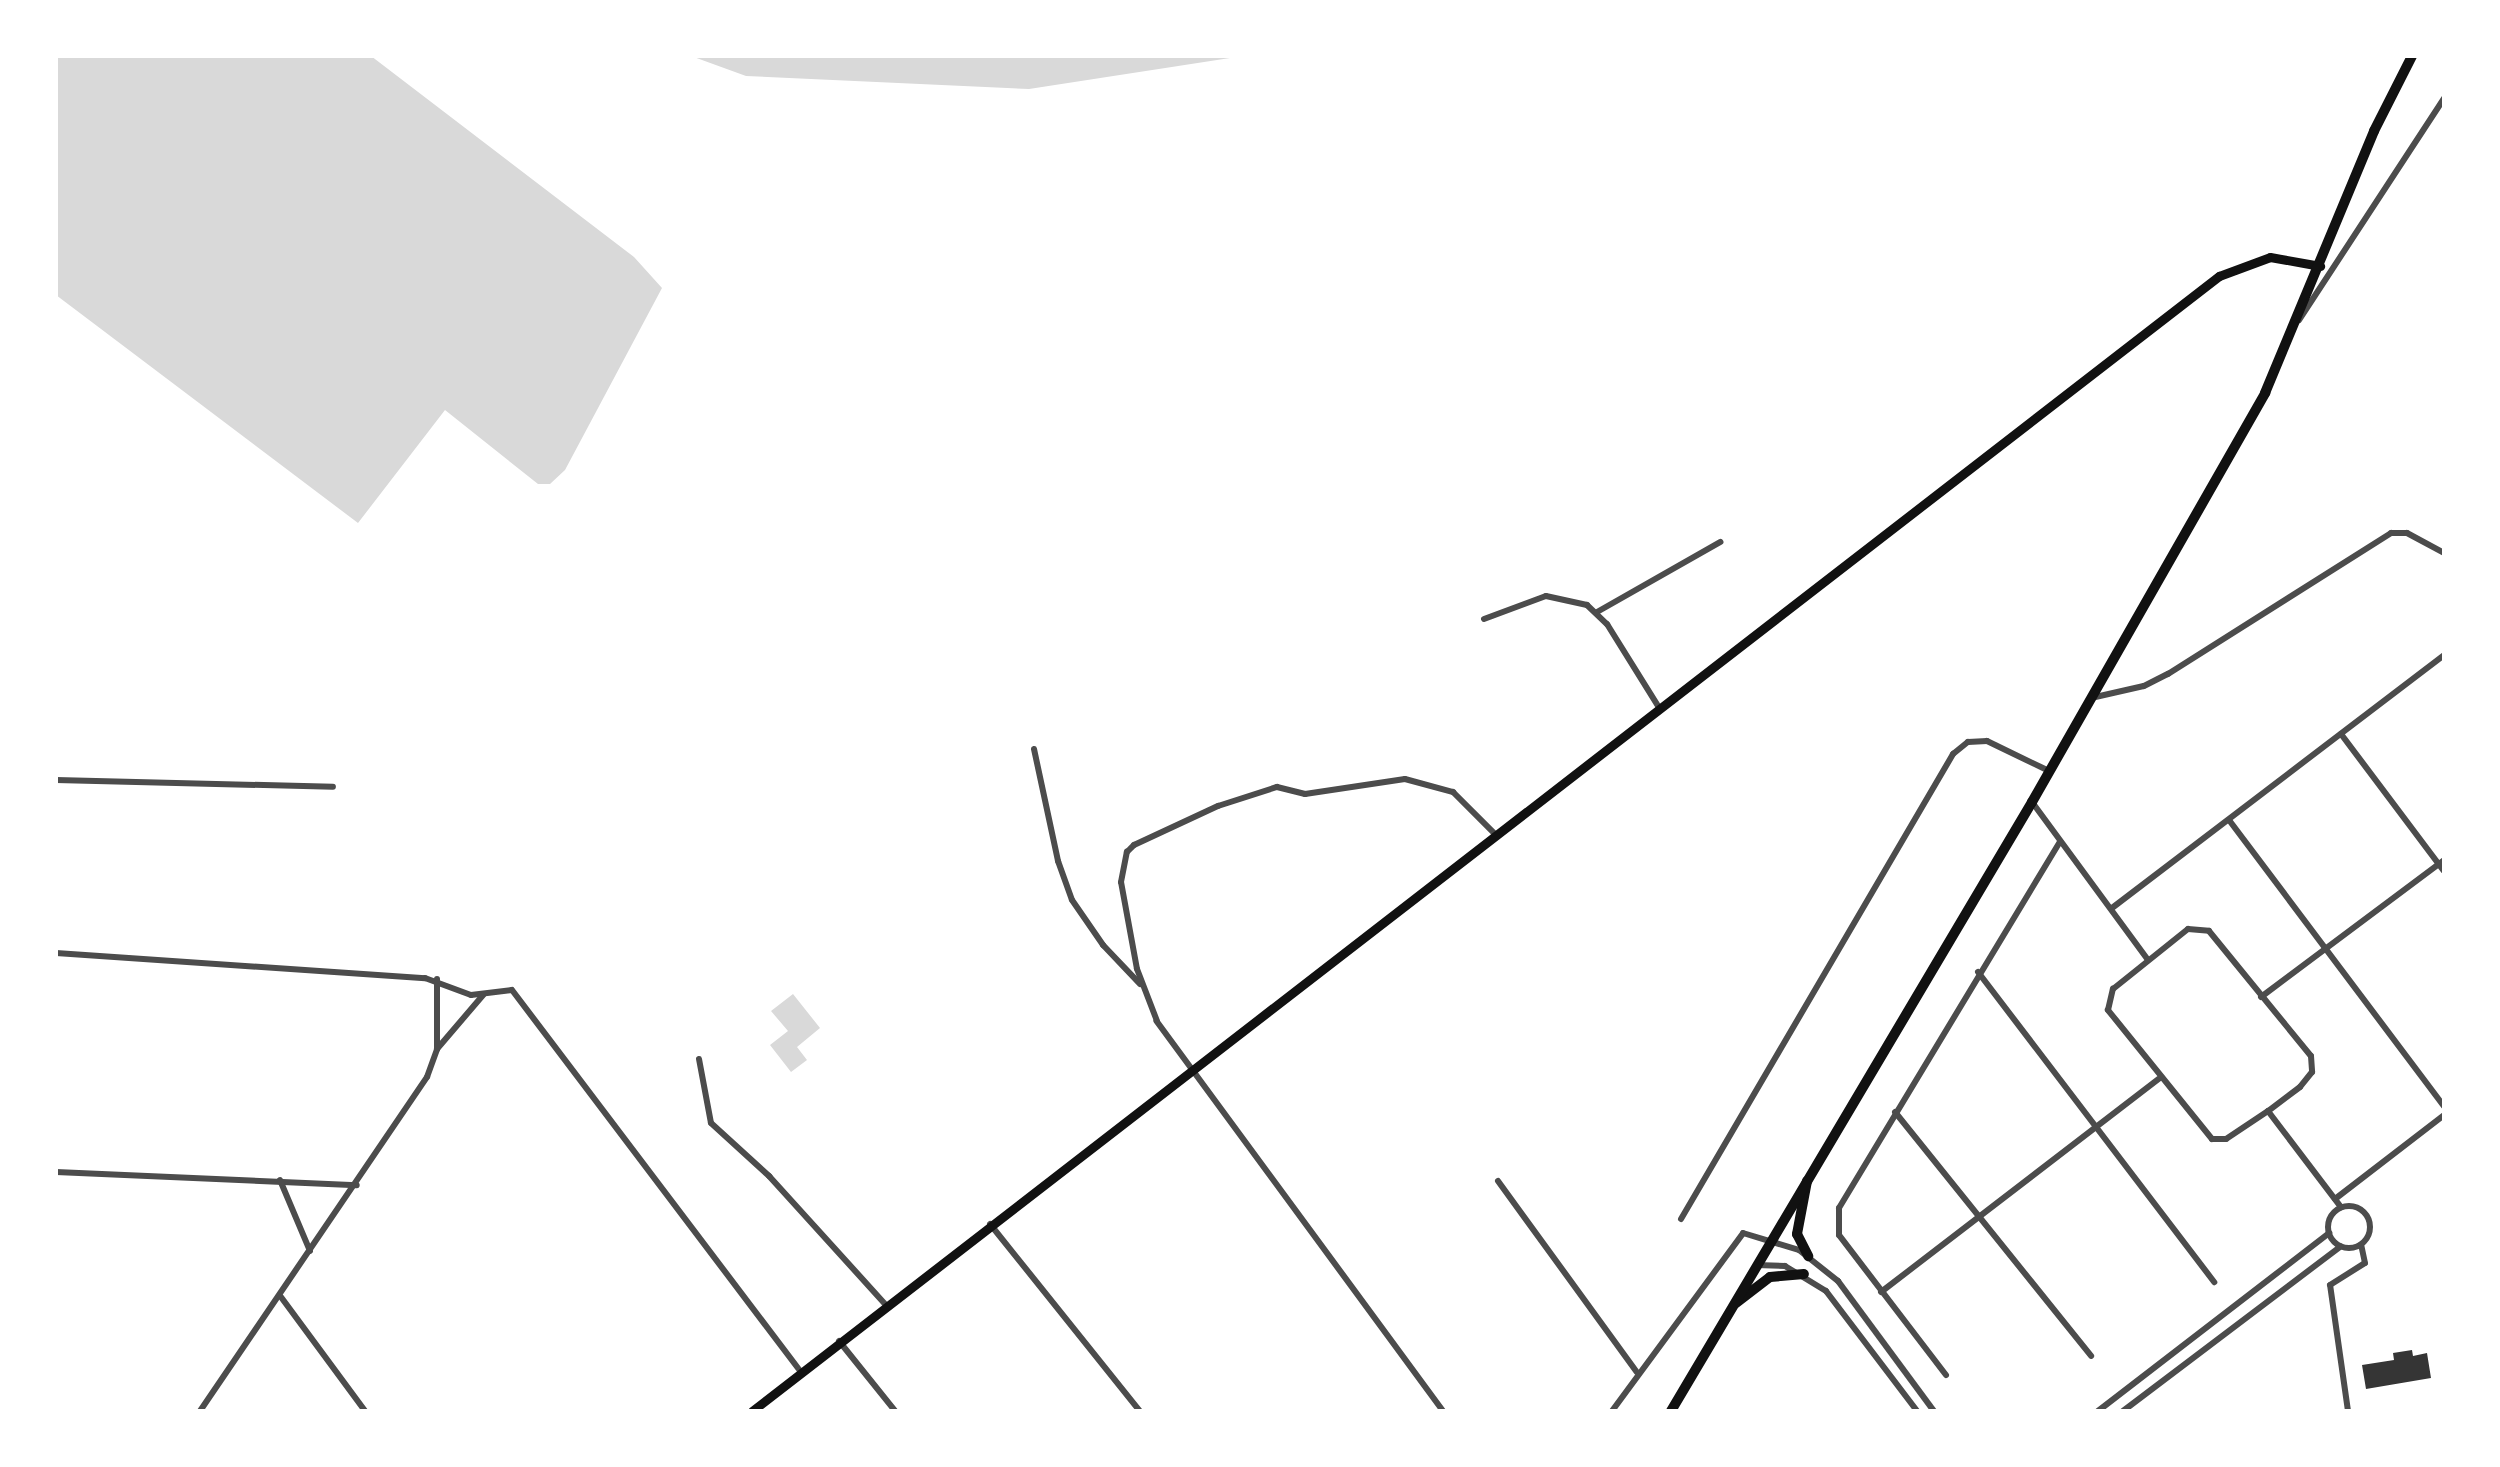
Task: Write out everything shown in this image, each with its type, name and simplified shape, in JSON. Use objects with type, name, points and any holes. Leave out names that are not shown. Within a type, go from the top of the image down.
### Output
[{"type":"main road","points":[[1671,1411],[1809,1171],[2032,802],[2252,417],[2297,323],[2374,131],[2412,56]]},
{"type":"main road","points":[[752,1411],[1190,1069],[1497,836],[2219,276],[2270,257],[2320,266]]},
{"type":"main road","points":[[1808,1256],[1797,1234],[1809,1171]]},
{"type":"main road","points":[[1729,1309],[1770,1277],[1804,1274]]},
{"type":"street","points":[[2297,323],[2444,98]]},
{"type":"street","points":[[2091,698],[2144,686],[2168,674],[2391,533],[2407,533],[2444,553]]},
{"type":"street","points":[[1597,612],[1720,542]]},
{"type":"street","points":[[1484,619],[1546,596],[1597,612],[1660,709]]},
{"type":"street","points":[[2112,908],[2444,655]]},
{"type":"street","points":[[2341,734],[2441,862],[2444,871]]},
{"type":"street","points":[[1681,1219],[1953,754],[1968,742],[1987,741],[2049,771]]},
{"type":"street","points":[[1034,749],[1058,861],[1072,900],[1103,945],[1143,987]]},
{"type":"street","points":[[1443,1411],[1157,1021],[1143,987],[1122,899],[1127,852],[1218,806],[1277,787],[1305,794],[1405,779],[1453,792],[1497,836]]},
{"type":"street","points":[[56,780],[333,787]]},
{"type":"street","points":[[2032,802],[2148,960]]},
{"type":"street","points":[[2229,820],[2444,1106]]},
{"type":"street","points":[[1946,1375],[1839,1235],[1839,1208],[1978,972],[2060,841]]},
{"type":"street","points":[[2261,997],[2441,862]]},
{"type":"street","points":[[2188,929],[2209,931],[2261,997],[2311,1056],[2312,1072],[2300,1087],[2226,1139],[2212,1139],[2159,1079],[2108,1010],[2113,989],[2188,929]]},
{"type":"street","points":[[56,953],[437,979],[471,995],[512,990],[523,1000],[801,1372]]},
{"type":"street","points":[[1978,972],[2214,1282]]},
{"type":"street","points":[[200,1411],[281,1297],[427,1077],[437,1049],[437,979]]},
{"type":"street","points":[[437,1049],[484,994]]},
{"type":"street","points":[[699,1059],[711,1123],[769,1176],[886,1305]]},
{"type":"street","points":[[1881,1292],[2159,1079]]},
{"type":"street","points":[[2123,1411],[2341,1246],[2361,1244],[2370,1233],[2369,1219],[2361,1209],[2341,1207],[2268,1111]]},
{"type":"street","points":[[1895,1112],[2091,1356]]},
{"type":"street","points":[[2335,1199],[2444,1115]]},
{"type":"street","points":[[56,1172],[357,1185]]},
{"type":"street","points":[[280,1180],[310,1251]]},
{"type":"street","points":[[1498,1181],[1637,1372]]},
{"type":"street","points":[[2341,1207],[2329,1221],[2329,1233],[2341,1246]]},
{"type":"street","points":[[990,1224],[1140,1411]]},
{"type":"street","points":[[1612,1411],[1637,1372],[1736,1238],[1751,1233],[1808,1256],[1838,1281],[1934,1411]]},
{"type":"street","points":[[2098,1411],[2329,1233]]},
{"type":"street","points":[[2348,1411],[2330,1285],[2365,1263],[2361,1244]]},
{"type":"street","points":[[1755,1265],[1804,1274],[1826,1291],[1917,1411]]},
{"type":"street","points":[[281,1297],[365,1411]]},
{"type":"street","points":[[839,1341],[895,1411]]},
{"type":"shaded area","points":[[56,56],[371,56],[634,257],[662,288],[565,470],[550,484],[538,484],[445,410],[358,523],[56,295]]},
{"type":"shaded area","points":[[691,56],[1243,56],[1029,89],[746,76]]},
{"type":"shaded area","points":[[793,994],[820,1028],[797,1047],[807,1060],[791,1072],[770,1045],[788,1031],[771,1011]]},
{"type":"building","points":[[2412,1350],[2413,1356],[2427,1353],[2431,1378],[2366,1389],[2362,1365],[2394,1360],[2393,1353]]}]
